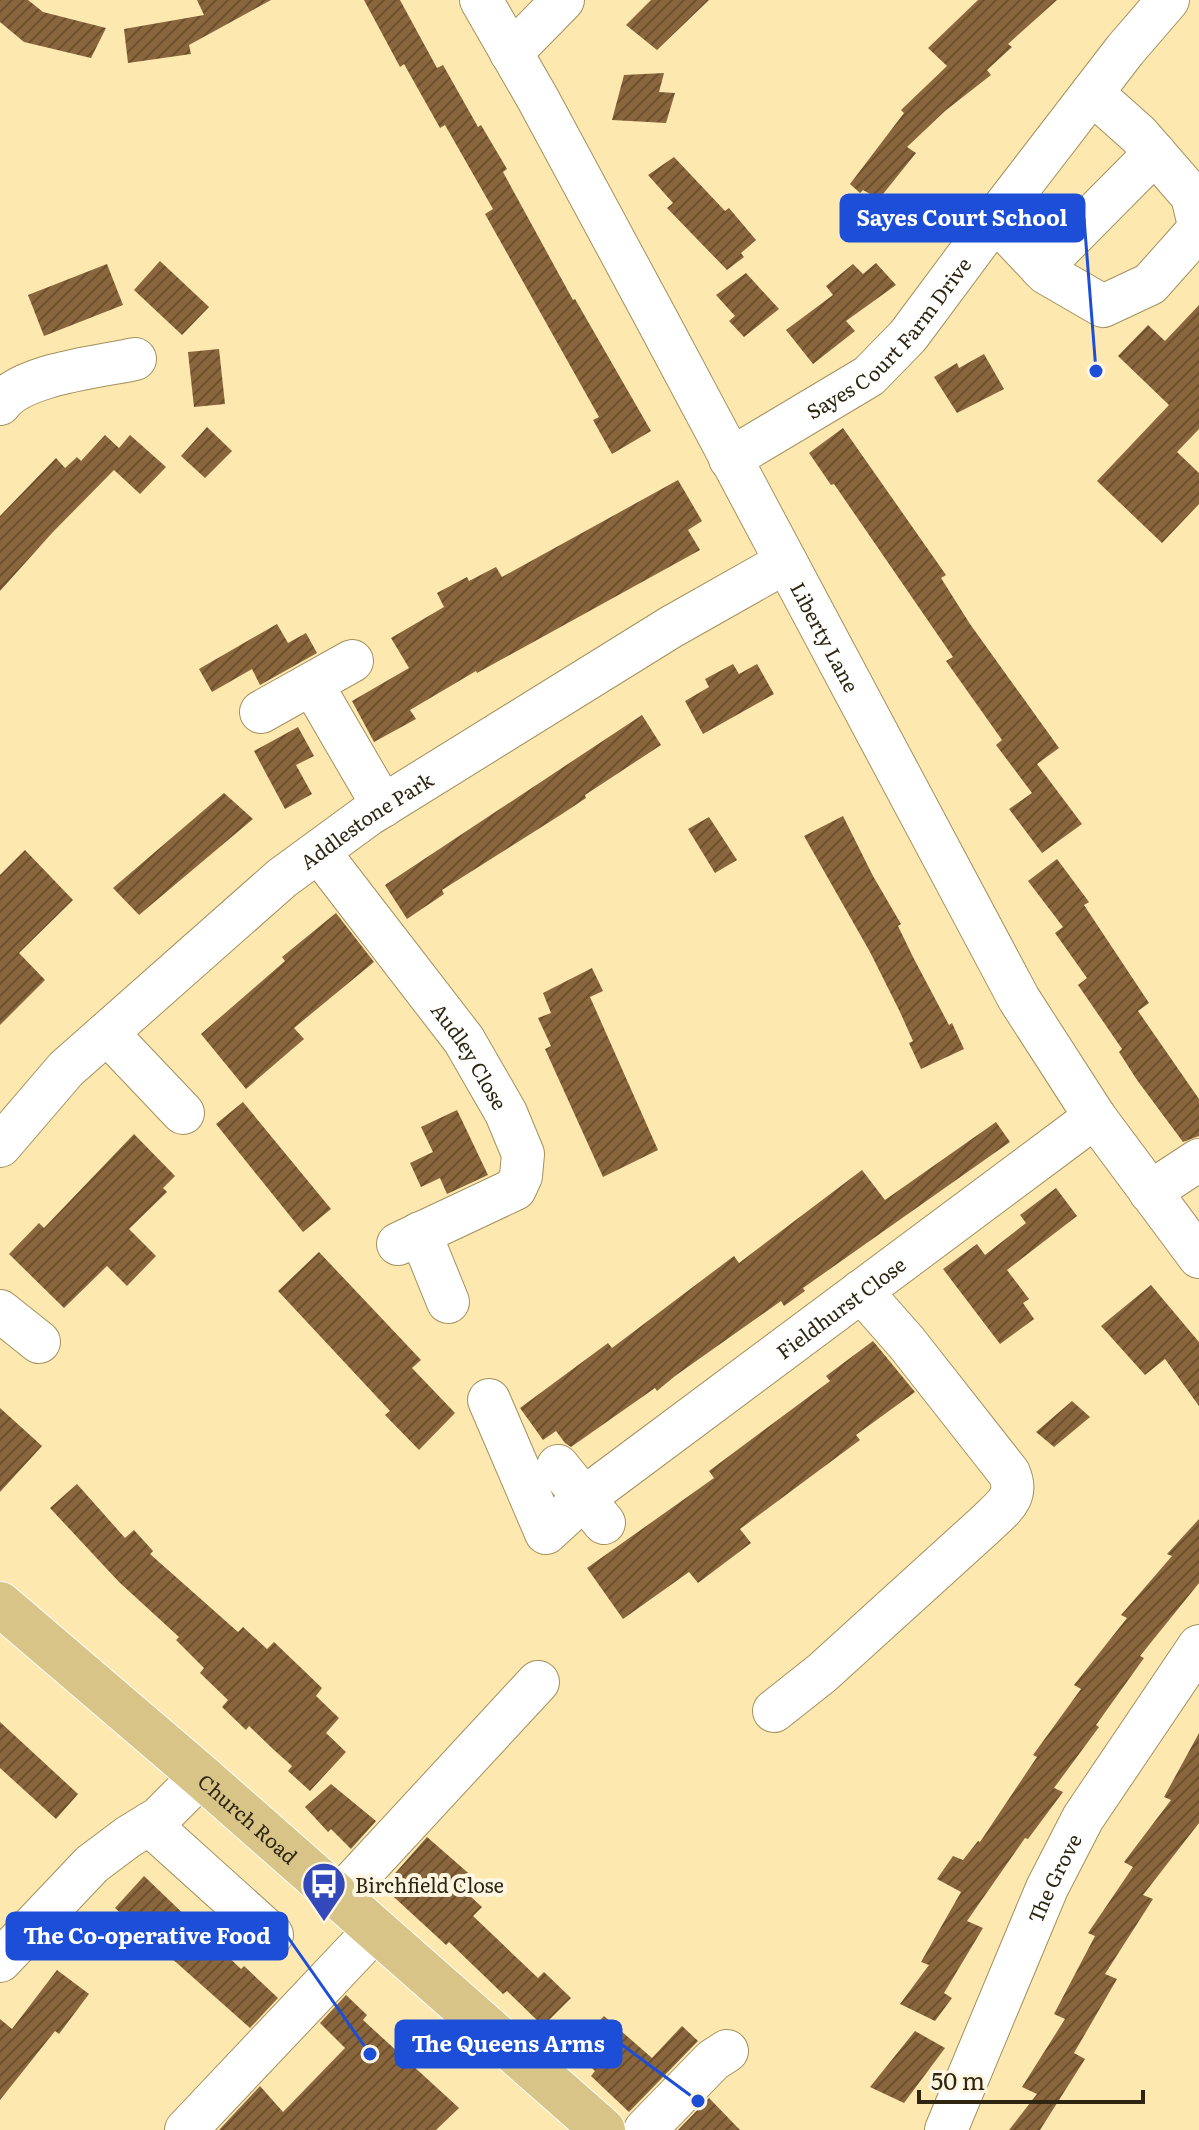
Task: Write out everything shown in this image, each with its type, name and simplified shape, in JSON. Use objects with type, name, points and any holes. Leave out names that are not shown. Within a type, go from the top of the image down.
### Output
[{"type":"main road","name":"Church Road","points":[[0,1604],[201,1776],[603,2130]]},
{"type":"street","name":"Liberty Lane","points":[[481,0],[1019,999],[1095,1117],[1199,1257]]},
{"type":"street","points":[[511,53],[563,0]]},
{"type":"street","name":"Sayes Court Farm Drive","points":[[730,459],[869,376],[908,336],[1092,93],[1168,0]]},
{"type":"street","points":[[995,219],[1041,268],[1103,306],[1150,284],[1199,227],[1192,196],[1115,111],[1092,93]]},
{"type":"street","points":[[1041,268],[1155,153]]},
{"type":"street","points":[[0,404],[4,398],[29,383],[135,359]]},
{"type":"street","name":"Addlestone Park","points":[[7,1120],[282,878],[383,806],[671,627],[786,562]]},
{"type":"street","points":[[261,712],[352,661]]},
{"type":"street","points":[[312,684],[383,806]]},
{"type":"street","name":"Audley Close","points":[[319,852],[464,1040],[506,1113],[523,1154],[521,1176],[515,1189],[409,1238],[448,1302]]},
{"type":"street","points":[[107,1033],[183,1113]]},
{"type":"street","name":"Fieldhurst Close","points":[[489,1400],[546,1533],[594,1510],[861,1291],[1095,1117]]},
{"type":"street","points":[[1150,1192],[1199,1160]]},
{"type":"street","points":[[774,1711],[822,1673],[985,1525],[1011,1498],[1014,1485],[1009,1473],[906,1342],[861,1291]]},
{"type":"street","points":[[0,1311],[39,1342]]},
{"type":"street","points":[[558,1466],[594,1510]]},
{"type":"street","name":"The Grove","points":[[946,2130],[1047,1888],[1083,1818],[1199,1646]]},
{"type":"street","points":[[339,1897],[538,1682]]},
{"type":"street","points":[[0,1961],[92,1864],[159,1818],[201,1776]]},
{"type":"street","points":[[149,1824],[272,1935]]},
{"type":"street","points":[[186,2130],[375,1930]]},
{"type":"street","points":[[645,2130],[713,2060],[727,2051]]},
{"type":"building","points":[[0,0],[28,0],[43,12],[106,28],[91,58],[24,42],[0,22]]},
{"type":"building","points":[[197,0],[271,0],[189,45],[191,54],[128,63],[124,29],[204,15]]},
{"type":"building","points":[[364,0],[400,0],[437,68],[443,65],[478,127],[481,125],[507,169],[503,172],[573,300],[651,431],[612,454],[593,420],[599,417],[485,214],[493,209],[445,125],[440,128],[404,64],[400,67]]},
{"type":"building","points":[[651,0],[709,0],[657,50],[626,25]]},
{"type":"building","points":[[978,0],[1057,0],[1008,44],[1012,47],[987,70],[991,75],[945,111],[907,147],[916,153],[879,199],[863,190],[860,193],[850,184],[904,113],[901,110],[947,66],[928,48]]},
{"type":"building","points":[[664,73],[659,92],[675,93],[666,123],[612,120],[624,75]]},
{"type":"building","points":[[674,157],[725,211],[729,208],[756,240],[741,253],[744,257],[727,270],[667,208],[673,203],[648,175]]},
{"type":"building","points":[[160,261],[209,307],[182,335],[134,290]]},
{"type":"building","points":[[876,263],[896,285],[846,321],[855,331],[813,364],[786,330],[833,295],[826,286],[853,264],[863,274]]},
{"type":"building","points":[[107,264],[123,305],[44,336],[28,295]]},
{"type":"building","points":[[746,273],[779,309],[744,337],[729,321],[735,316],[716,295]]},
{"type":"building","points":[[1199,305],[1199,429],[1177,452],[1199,473],[1199,504],[1162,543],[1097,481],[1169,405],[1118,356],[1148,325],[1165,341]]},
{"type":"building","points":[[219,349],[225,404],[194,407],[188,352]]},
{"type":"building","points":[[984,354],[1004,389],[957,413],[934,377],[957,363],[959,368]]},
{"type":"building","points":[[207,427],[232,451],[205,478],[181,456]]},
{"type":"building","points":[[843,428],[946,575],[941,578],[970,624],[1059,748],[1037,764],[1082,824],[1042,853],[1009,809],[1032,793],[996,745],[1002,740],[946,661],[953,657],[834,484],[831,485],[809,453]]},
{"type":"building","points":[[105,435],[119,448],[130,435],[166,467],[140,494],[114,470],[0,591],[0,516],[56,458],[65,468],[77,457],[81,461]]},
{"type":"building","points":[[678,480],[702,521],[688,530],[700,550],[476,671],[410,710],[416,719],[374,742],[352,701],[409,668],[391,638],[444,607],[437,593],[467,577],[469,581],[496,567],[502,577]]},
{"type":"building","points":[[277,624],[288,643],[306,633],[317,653],[260,685],[252,669],[212,692],[199,669]]},
{"type":"building","points":[[733,664],[739,674],[757,664],[774,694],[703,734],[685,701],[709,687],[705,679]]},
{"type":"building","points":[[642,715],[661,745],[585,795],[586,798],[562,814],[442,890],[444,894],[407,919],[385,885]]},
{"type":"building","points":[[298,727],[314,756],[296,765],[312,794],[285,809],[254,751]]},
{"type":"building","points":[[224,793],[253,819],[139,915],[113,888]]},
{"type":"building","points":[[843,816],[901,924],[898,926],[913,957],[964,1049],[921,1069],[909,1043],[913,1041],[870,952],[804,836]]},
{"type":"building","points":[[709,817],[737,860],[715,873],[688,829]]},
{"type":"building","points":[[25,850],[73,900],[19,953],[45,980],[0,1025],[0,875]]},
{"type":"building","points":[[1057,859],[1089,902],[1084,905],[1149,1003],[1138,1011],[1199,1099],[1199,1136],[1183,1142],[1137,1080],[1119,1052],[1122,1049],[1078,985],[1087,978],[1055,933],[1063,927],[1028,881]]},
{"type":"building","points":[[336,913],[374,962],[294,1028],[304,1039],[246,1089],[201,1034],[285,961],[282,957]]},
{"type":"building","points":[[592,968],[603,991],[590,997],[658,1150],[603,1177],[545,1049],[551,1046],[538,1018],[551,1013],[543,993]]},
{"type":"building","points":[[243,1102],[331,1209],[303,1232],[216,1124]]},
{"type":"building","points":[[457,1110],[488,1175],[447,1194],[440,1178],[421,1187],[410,1163],[433,1152],[421,1127]]},
{"type":"building","points":[[996,1122],[1010,1142],[803,1288],[805,1291],[784,1306],[781,1301],[657,1391],[655,1388],[571,1447],[556,1431],[543,1440],[520,1408],[608,1343],[612,1348],[734,1256],[739,1263],[862,1170],[885,1200]]},
{"type":"building","points":[[134,1134],[175,1176],[163,1188],[167,1192],[129,1229],[156,1256],[127,1286],[107,1266],[64,1308],[9,1254],[39,1223],[44,1228]]},
{"type":"building","points":[[1056,1188],[1077,1216],[1007,1270],[1029,1299],[1023,1303],[1034,1319],[1000,1344],[943,1269],[977,1244],[985,1255],[1026,1223],[1020,1215]]},
{"type":"building","points":[[319,1252],[421,1360],[412,1368],[455,1413],[419,1450],[385,1415],[390,1411],[278,1291]]},
{"type":"building","points":[[1151,1285],[1199,1342],[1199,1406],[1165,1359],[1145,1375],[1101,1326]]},
{"type":"building","points":[[873,1341],[915,1392],[856,1435],[860,1440],[740,1529],[751,1543],[698,1583],[689,1572],[623,1619],[587,1568],[714,1478],[709,1471],[830,1381],[826,1376]]},
{"type":"building","points":[[1072,1401],[1090,1417],[1054,1447],[1036,1432]]},
{"type":"building","points":[[0,1408],[42,1446],[0,1492]]},
{"type":"building","points":[[77,1484],[125,1538],[134,1530],[153,1551],[150,1554],[238,1632],[243,1627],[267,1649],[274,1642],[322,1688],[316,1696],[339,1718],[326,1733],[346,1752],[310,1791],[288,1771],[292,1766],[249,1726],[246,1730],[222,1707],[228,1700],[200,1673],[204,1668],[176,1640],[179,1637],[119,1582],[50,1508]]},
{"type":"building","points":[[1199,1519],[1199,1583],[1140,1656],[1144,1658],[1054,1788],[1063,1792],[1028,1839],[1025,1838],[967,1921],[983,1928],[944,1993],[952,1998],[935,2021],[900,2004],[929,1965],[921,1962],[961,1892],[937,1879],[953,1856],[963,1860],[980,1842],[1037,1757],[1033,1755],[1081,1689],[1074,1685],[1127,1618],[1121,1615],[1172,1556],[1167,1554]]},
{"type":"building","points":[[0,1722],[78,1794],[56,1819],[0,1768]]},
{"type":"building","points":[[1199,1733],[1199,1823],[1143,1895],[1153,1899],[1105,1974],[1117,1979],[1074,2053],[1085,2059],[1040,2130],[1009,2130],[1037,2094],[1022,2087],[1065,2019],[1054,2014],[1095,1936],[1088,1933],[1133,1867],[1124,1862],[1171,1800],[1164,1797]]},
{"type":"building","points":[[331,1784],[376,1821],[351,1849],[331,1829],[328,1832],[305,1807]]},
{"type":"building","points":[[427,1837],[482,1885],[471,1897],[482,1907],[473,1916],[538,1978],[544,1972],[571,1998],[543,2026],[507,1991],[503,1994],[449,1942],[446,1945],[383,1887]]},
{"type":"building","points":[[144,1876],[241,1969],[244,1966],[278,1998],[250,2028],[115,1908]]},
{"type":"building","points":[[57,1970],[89,1994],[59,2034],[55,2031],[0,2100],[0,2019],[12,2029]]},
{"type":"building","points":[[346,1995],[367,2015],[363,2020],[459,2108],[436,2130],[219,2130],[260,2086],[283,2112],[345,2048],[320,2023]]},
{"type":"building","points":[[604,2016],[652,2058],[682,2026],[698,2041],[629,2112],[591,2076],[595,2071],[572,2049]]},
{"type":"building","points":[[915,2031],[945,2048],[904,2103],[870,2087]]},
{"type":"building","points":[[709,2098],[740,2130],[678,2130]]},
{"type":"place","name":"Sayes Court School","points":[[1096,371]]},
{"type":"place","name":"Birchfield Close","points":[[324,1923]]},
{"type":"place","name":"The Co-operative Food","points":[[370,2054]]},
{"type":"place","name":"The Queens Arms","points":[[698,2101]]}]
